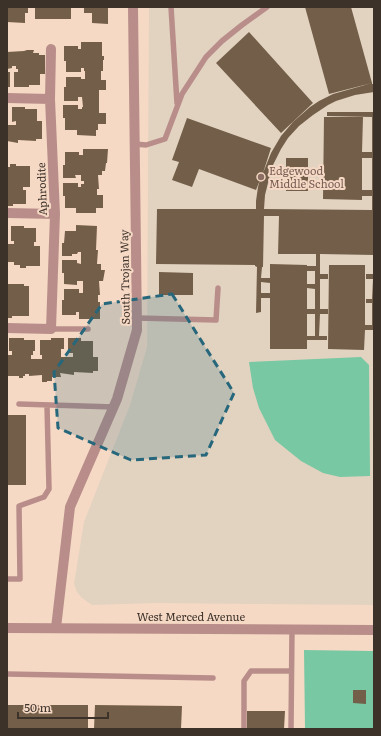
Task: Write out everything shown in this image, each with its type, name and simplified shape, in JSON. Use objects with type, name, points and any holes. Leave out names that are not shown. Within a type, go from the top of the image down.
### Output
[{"type":"street","name":"South Trojan Way","points":[[56,628],[70,506],[114,407],[137,330],[133,7]]},
{"type":"street","name":"Aphrodite","points":[[51,49],[50,99],[55,214],[51,329]]},
{"type":"street","points":[[7,98],[50,99]]},
{"type":"street","points":[[7,213],[55,214]]},
{"type":"street","points":[[7,328],[51,329]]},
{"type":"street","name":"West Merced Avenue","points":[[7,628],[374,630]]},
{"type":"lane","points":[[171,7],[177,106]]},
{"type":"lane","points":[[135,144],[146,145],[164,139],[182,94],[206,57],[222,41],[267,7]]},
{"type":"lane","points":[[137,318],[216,320],[218,288]]},
{"type":"lane","points":[[51,329],[88,329]]},
{"type":"lane","points":[[19,404],[114,407]]},
{"type":"lane","points":[[7,579],[20,579],[19,506],[44,496],[49,489],[47,405]]},
{"type":"lane","points":[[290,729],[292,630]]},
{"type":"lane","points":[[244,729],[244,681],[251,671],[291,671]]},
{"type":"lane","points":[[7,674],[213,678]]},
{"type":"highlighted area","points":[[172,294],[234,393],[206,455],[131,460],[58,428],[54,372],[102,304]]},
{"type":"shaded area","name":"Edgewood Middle School","points":[[149,7],[374,7],[374,605],[156,603],[92,605],[82,598],[77,592],[74,584],[84,522],[130,405],[147,347]]},
{"type":"green space","points":[[361,357],[369,365],[370,476],[340,477],[323,473],[301,461],[275,440],[259,408],[253,388],[249,362]]},
{"type":"green space","points":[[304,650],[374,651],[374,729],[305,729]]},
{"type":"building","points":[[7,7],[28,7],[28,13],[25,13],[25,23],[7,22]]},
{"type":"building","points":[[35,7],[71,7],[71,19],[35,19]]},
{"type":"building","points":[[84,7],[108,7],[108,24],[92,23],[92,13],[84,13]]},
{"type":"building","points":[[305,7],[351,7],[372,83],[329,94]]},
{"type":"building","points":[[249,32],[313,103],[281,133],[216,63]]},
{"type":"building","points":[[81,42],[102,42],[102,56],[104,56],[104,60],[103,71],[101,71],[101,80],[106,80],[106,90],[99,90],[99,113],[106,113],[106,124],[98,124],[96,136],[77,135],[77,130],[65,130],[65,118],[63,118],[63,105],[78,105],[78,109],[82,109],[83,107],[82,97],[78,97],[78,101],[64,101],[66,77],[81,77],[81,79],[85,79],[85,71],[84,68],[81,68],[81,72],[66,72],[64,46],[78,46],[78,49],[81,49]]},
{"type":"building","points":[[34,50],[33,53],[45,55],[45,74],[40,74],[40,85],[14,87],[14,72],[18,72],[18,69],[16,69],[16,66],[12,66],[12,68],[7,69],[7,52]]},
{"type":"building","points":[[7,72],[10,72],[10,87],[7,87]]},
{"type":"building","points":[[372,83],[374,84],[374,92],[355,95],[336,101],[313,115],[299,126],[288,138],[272,167],[265,195],[264,209],[372,210],[372,196],[362,196],[362,200],[323,199],[324,117],[363,117],[362,152],[372,152],[372,117],[327,116],[327,112],[374,112],[374,255],[320,254],[320,274],[328,274],[328,279],[320,279],[320,309],[328,309],[328,314],[320,314],[319,336],[327,336],[327,340],[307,340],[307,349],[270,349],[270,298],[261,298],[261,312],[256,313],[257,267],[255,265],[156,264],[157,209],[256,209],[260,180],[256,190],[199,169],[192,187],[172,180],[179,162],[172,160],[187,118],[271,148],[263,173],[271,153],[281,136],[293,122],[310,107],[333,94]],"holes":[[[362,158],[372,158],[372,190],[362,190]],[[264,216],[279,216],[278,254],[316,254],[316,266],[270,264],[270,278],[261,278]],[[307,271],[315,271],[315,284],[307,284]],[[261,282],[270,283],[270,293],[261,293]],[[307,288],[315,289],[315,309],[307,309]],[[307,314],[315,314],[315,336],[307,336]]]},
{"type":"building","points":[[12,107],[37,109],[37,121],[42,121],[42,139],[36,139],[36,141],[18,140],[18,143],[7,141],[7,125],[16,125],[16,121],[12,122]]},
{"type":"building","points":[[83,149],[108,149],[105,171],[102,171],[102,175],[98,175],[99,189],[97,189],[97,195],[103,195],[103,208],[96,208],[96,213],[76,213],[76,208],[65,208],[63,183],[78,183],[78,187],[81,187],[81,184],[84,184],[84,181],[81,181],[81,175],[75,175],[76,178],[63,178],[65,152],[79,152],[79,155],[83,155]]},
{"type":"building","points":[[286,158],[308,158],[308,191],[286,191]]},
{"type":"building","points":[[10,164],[16,164],[16,166],[30,166],[30,187],[23,187],[23,190],[26,190],[26,204],[13,204],[13,206],[7,206],[7,167],[10,167]]},
{"type":"building","points":[[76,225],[97,226],[97,264],[101,264],[101,270],[105,270],[103,281],[99,281],[100,295],[98,295],[98,302],[100,302],[100,319],[79,319],[79,312],[76,312],[76,315],[62,315],[64,289],[79,289],[79,293],[83,293],[83,281],[77,281],[77,285],[64,284],[64,273],[62,273],[62,260],[77,260],[77,263],[81,264],[81,252],[72,254],[72,256],[62,256],[62,243],[64,243],[65,231],[76,231]]},
{"type":"building","points":[[11,226],[36,228],[36,242],[34,242],[34,246],[40,246],[40,266],[26,266],[26,268],[20,268],[20,265],[14,265],[14,262],[7,262],[7,244],[14,244],[14,241],[11,241]]},
{"type":"building","points":[[329,265],[365,265],[365,325],[372,325],[372,303],[366,303],[366,299],[372,299],[373,279],[366,279],[366,274],[374,274],[374,330],[365,330],[364,350],[328,349]]},
{"type":"building","points":[[159,272],[193,273],[193,295],[159,295]]},
{"type":"building","points":[[7,284],[24,284],[24,286],[29,286],[29,316],[12,316],[12,318],[7,318]]},
{"type":"building","points":[[9,338],[35,340],[35,351],[33,351],[33,355],[31,355],[31,359],[42,359],[42,355],[40,355],[40,340],[64,338],[64,349],[61,349],[61,357],[73,357],[73,353],[68,353],[68,338],[81,338],[81,341],[93,341],[93,357],[98,357],[98,371],[93,371],[93,373],[74,372],[74,375],[60,373],[61,377],[52,377],[52,381],[47,382],[42,382],[42,375],[29,376],[29,374],[25,374],[23,378],[19,378],[19,376],[7,376],[7,355],[12,355],[12,351],[9,351]]},
{"type":"building","points":[[7,415],[26,415],[26,485],[7,485]]},
{"type":"building","points":[[353,690],[366,690],[366,704],[353,703]]},
{"type":"building","points":[[7,705],[88,705],[88,729],[7,729]]},
{"type":"building","points":[[95,705],[182,706],[181,729],[94,729]]},
{"type":"building","points":[[247,711],[285,711],[284,729],[247,729]]},
{"type":"place","name":"Edgewood Middle School","points":[[261,177]]}]
